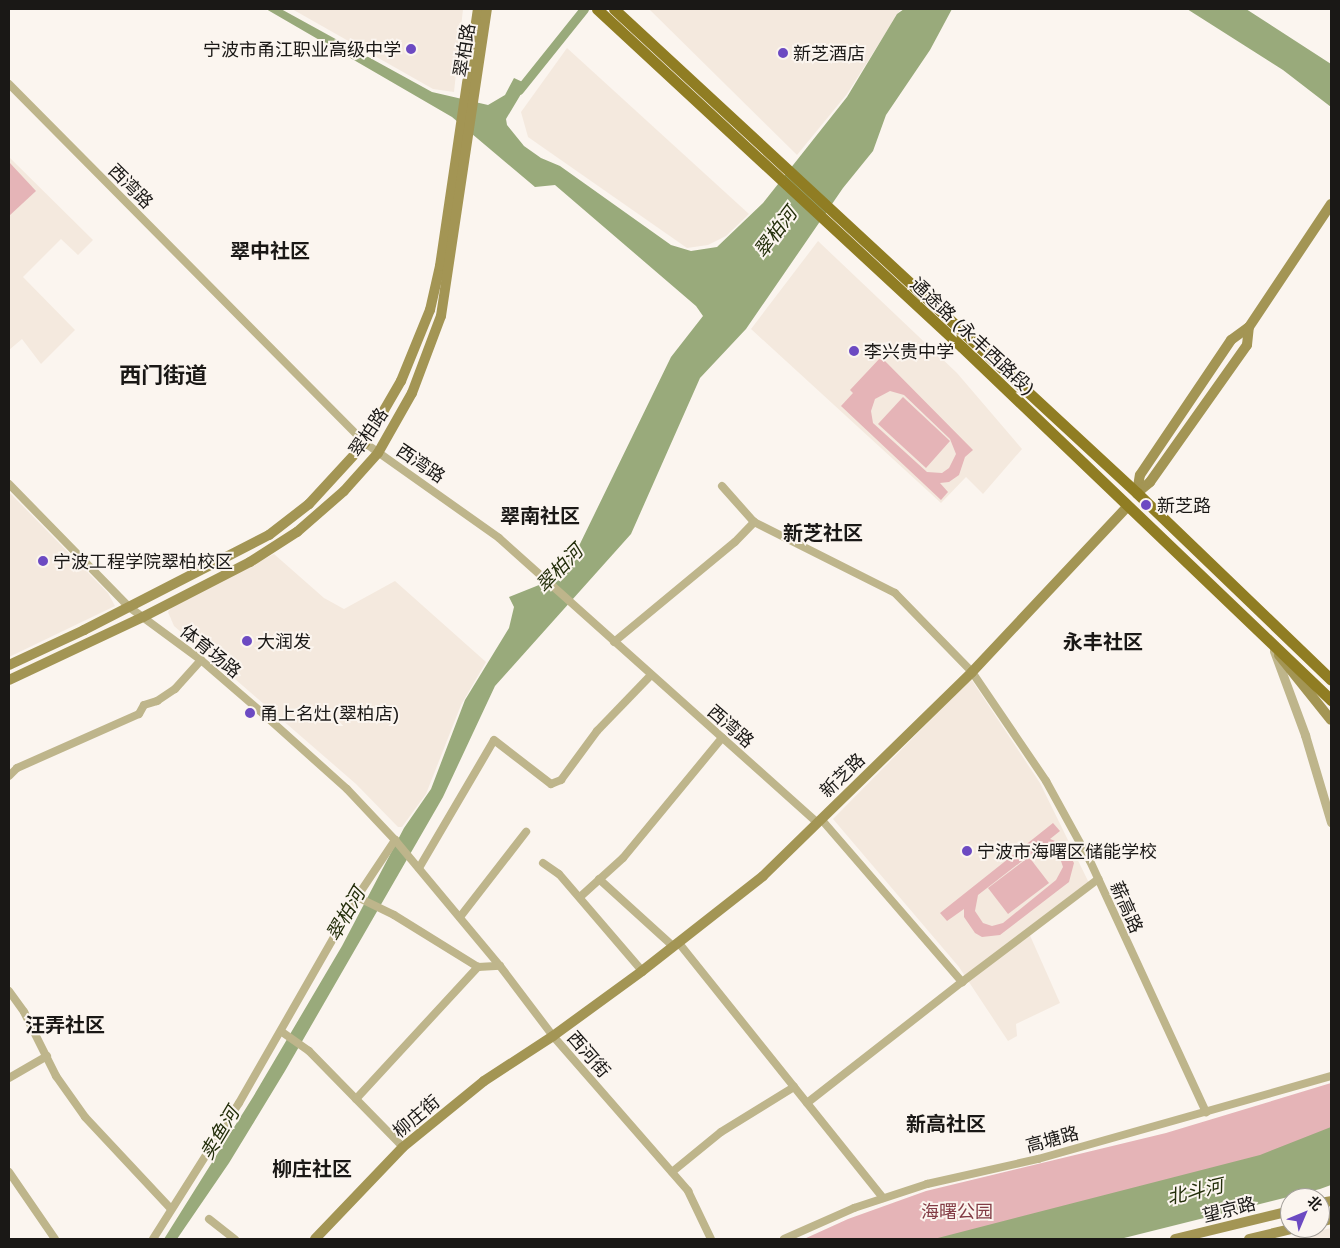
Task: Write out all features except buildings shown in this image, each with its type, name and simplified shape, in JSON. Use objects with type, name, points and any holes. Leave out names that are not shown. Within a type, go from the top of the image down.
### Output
[{"type":"main road","name":"翠柏路","points":[[9,665],[129,607],[269,535],[308,504],[365,443],[401,381],[430,310],[440,266],[460,154],[470,88],[478,9]]},
{"type":"main road","name":"翠柏路","points":[[470,88],[487,9]]},
{"type":"main road","name":"通途路 (永丰西路段)","points":[[614,9],[1138,493],[1331,680]]},
{"type":"main road","name":"通途路 (永丰西路段)","points":[[600,12],[844,240],[962,347],[1272,646],[1331,700]]},
{"type":"main road","name":"翠柏路","points":[[9,680],[143,617],[250,562],[297,532],[344,491],[378,452],[412,393],[441,316],[452,256],[460,154]]},
{"type":"main road","points":[[1138,493],[1140,475],[1232,340],[1249,327],[1331,204]]},
{"type":"main road","points":[[1138,493],[1150,482],[1247,345],[1249,327]]},
{"type":"main road","name":"新芝路","points":[[553,1036],[642,971],[762,876],[972,672],[1127,507]]},
{"type":"main road","points":[[1272,646],[1311,699],[1331,720]]},
{"type":"main road","points":[[1311,660],[1331,673]]},
{"type":"main road","name":"柳庄街","points":[[315,1239],[403,1147],[484,1081],[553,1036]]},
{"type":"main road","name":"望京路","points":[[1175,1239],[1280,1213]]},
{"type":"main road","name":"望京路","points":[[1249,1239],[1280,1232]]},
{"type":"street","name":"西湾路","points":[[9,84],[365,443],[468,514],[546,578],[614,642],[722,738],[819,820],[962,982]]},
{"type":"street","name":"体育场路","points":[[9,484],[129,607],[201,660],[347,789],[419,868]]},
{"type":"street","points":[[614,642],[735,542],[754,522],[722,486]]},
{"type":"street","name":"薪高路","points":[[754,522],[895,593],[972,672],[1046,781],[1098,879],[1206,1112]]},
{"type":"street","points":[[1272,646],[1305,735],[1331,822]]},
{"type":"street","points":[[9,776],[17,768],[139,714],[144,705],[157,701],[175,689],[201,660]]},
{"type":"street","points":[[419,868],[494,740],[551,784],[561,780],[597,731],[651,675]]},
{"type":"street","points":[[580,897],[623,858],[722,738]]},
{"type":"street","points":[[460,917],[526,832]]},
{"type":"street","points":[[153,1239],[283,1033],[358,897],[395,840]]},
{"type":"street","points":[[543,863],[559,874],[642,971]]},
{"type":"street","name":"西河街","points":[[419,868],[500,966],[553,1036],[688,1191],[710,1239]]},
{"type":"street","points":[[600,879],[676,944],[883,1198]]},
{"type":"street","points":[[807,1104],[962,982],[1098,879]]},
{"type":"street","points":[[358,897],[394,915],[478,967],[500,966]]},
{"type":"street","points":[[356,1099],[413,1038],[420,1026],[446,1005],[478,967]]},
{"type":"street","points":[[9,991],[47,1056],[56,1076],[85,1117],[171,1209]]},
{"type":"street","points":[[283,1033],[309,1051],[403,1147]]},
{"type":"street","points":[[9,1078],[47,1056]]},
{"type":"street","name":"高塘路","points":[[784,1239],[883,1198],[1206,1112],[1331,1076]]},
{"type":"street","points":[[672,1172],[720,1132],[794,1087]]},
{"type":"street","points":[[9,1172],[55,1239]]},
{"type":"street","points":[[210,1219],[234,1239]]},
{"type":"shaded area","name":"宁波市甬江职业高级中学","points":[[292,9],[463,9],[454,92],[433,89]]},
{"type":"shaded area","name":"新芝酒店","points":[[649,9],[901,9],[847,94],[797,155]]},
{"type":"shaded area","points":[[567,48],[749,214],[726,236],[708,245],[687,248],[528,137],[521,112]]},
{"type":"shaded area","points":[[9,157],[93,240],[78,255],[61,239],[23,277],[75,330],[41,364],[22,339],[9,350]]},
{"type":"shaded area","name":"李兴贵中学","points":[[818,241],[957,373],[1022,449],[983,494],[966,477],[941,503],[751,329]]},
{"type":"shaded area","name":"宁波工程学院翠柏校区","points":[[9,492],[108,593],[115,606],[9,657]]},
{"type":"shaded area","points":[[274,554],[324,598],[344,609],[395,581],[486,662],[461,705],[426,794],[402,827],[398,827],[356,784],[174,626],[168,612],[173,605]]},
{"type":"shaded area","name":"宁波市海曙区储能学校","points":[[971,679],[1040,783],[1089,883],[1028,931],[1060,1003],[1016,1024],[1017,1036],[1008,1041],[959,967],[833,819]]},
{"type":"shaded area","points":[[1330,1228],[1331,1239],[1287,1239],[1330,1238]]},
{"type":"green space","points":[[9,162],[36,191],[9,216]]},
{"type":"green space","points":[[881,357],[973,450],[965,457],[959,475],[949,482],[940,483],[948,492],[941,500],[841,406],[853,393],[850,390]],"holes":[[[890,391],[904,395],[950,439],[956,454],[949,468],[942,473],[927,472],[873,423],[871,411],[875,399]]]},
{"type":"green space","points":[[903,397],[950,441],[926,468],[878,424]]},
{"type":"green space","points":[[1053,823],[1060,831],[1050,839],[1063,844],[1074,863],[1069,882],[1000,935],[982,937],[975,933],[964,917],[964,909],[947,921],[940,913]],"holes":[[[1045,849],[1060,858],[1063,867],[1056,880],[1003,923],[992,926],[983,923],[975,911],[978,895],[1035,851]]]},
{"type":"green space","points":[[1029,857],[1049,883],[1008,914],[988,888]]},
{"type":"green space","name":"海曙公园","points":[[1331,1083],[1331,1130],[1256,1158],[956,1239],[804,1239],[848,1219],[926,1191],[1166,1133]]},
{"type":"water","name":"翠柏河","points":[[266,9],[281,9],[432,92],[488,105],[505,95],[514,78],[527,84],[506,119],[507,125],[524,146],[541,158],[560,166],[671,245],[691,251],[717,247],[763,203],[847,97],[897,14],[904,9],[952,9],[930,50],[886,115],[873,151],[843,188],[746,329],[700,378],[631,534],[495,686],[443,797],[285,1071],[229,1163],[177,1239],[164,1239],[253,1097],[342,946],[404,828],[431,789],[465,700],[509,628],[514,607],[509,597],[549,581],[576,552],[671,357],[703,316],[696,306],[555,185],[535,187],[452,117]]},
{"type":"water","points":[[1187,9],[1246,9],[1331,64],[1331,107],[1283,70]]},
{"type":"water","name":"北斗河","points":[[1331,1127],[1331,1185],[1323,1188],[1280,1188],[1280,1199],[1120,1239],[934,1239],[1260,1155]]},
{"type":"waterway","points":[[519,90],[584,9]]},
{"type":"place","name":"宁波市甬江职业高级中学","points":[[411,49]]},
{"type":"place","name":"新芝酒店","points":[[783,53]]},
{"type":"place","name":"李兴贵中学","points":[[854,351]]},
{"type":"place","name":"新芝路","points":[[1146,505]]},
{"type":"place","name":"宁波工程学院翠柏校区","points":[[43,561]]},
{"type":"place","name":"大润发","points":[[247,641]]},
{"type":"place","name":"甬上名灶(翠柏店)","points":[[250,713]]},
{"type":"place","name":"宁波市海曙区储能学校","points":[[967,851]]},
{"type":"district","name":"翠中社区","points":[[270,250]]},
{"type":"district","name":"西门街道","points":[[163,375]]},
{"type":"district","name":"翠南社区","points":[[540,515]]},
{"type":"district","name":"新芝社区","points":[[823,532]]},
{"type":"district","name":"永丰社区","points":[[1103,641]]},
{"type":"district","name":"汪弄社区","points":[[65,1024]]},
{"type":"district","name":"新高社区","points":[[946,1123]]},
{"type":"district","name":"柳庄社区","points":[[312,1168]]},
{"type":"water label","name":"卖鱼河","points":[[219,1133]]}]
